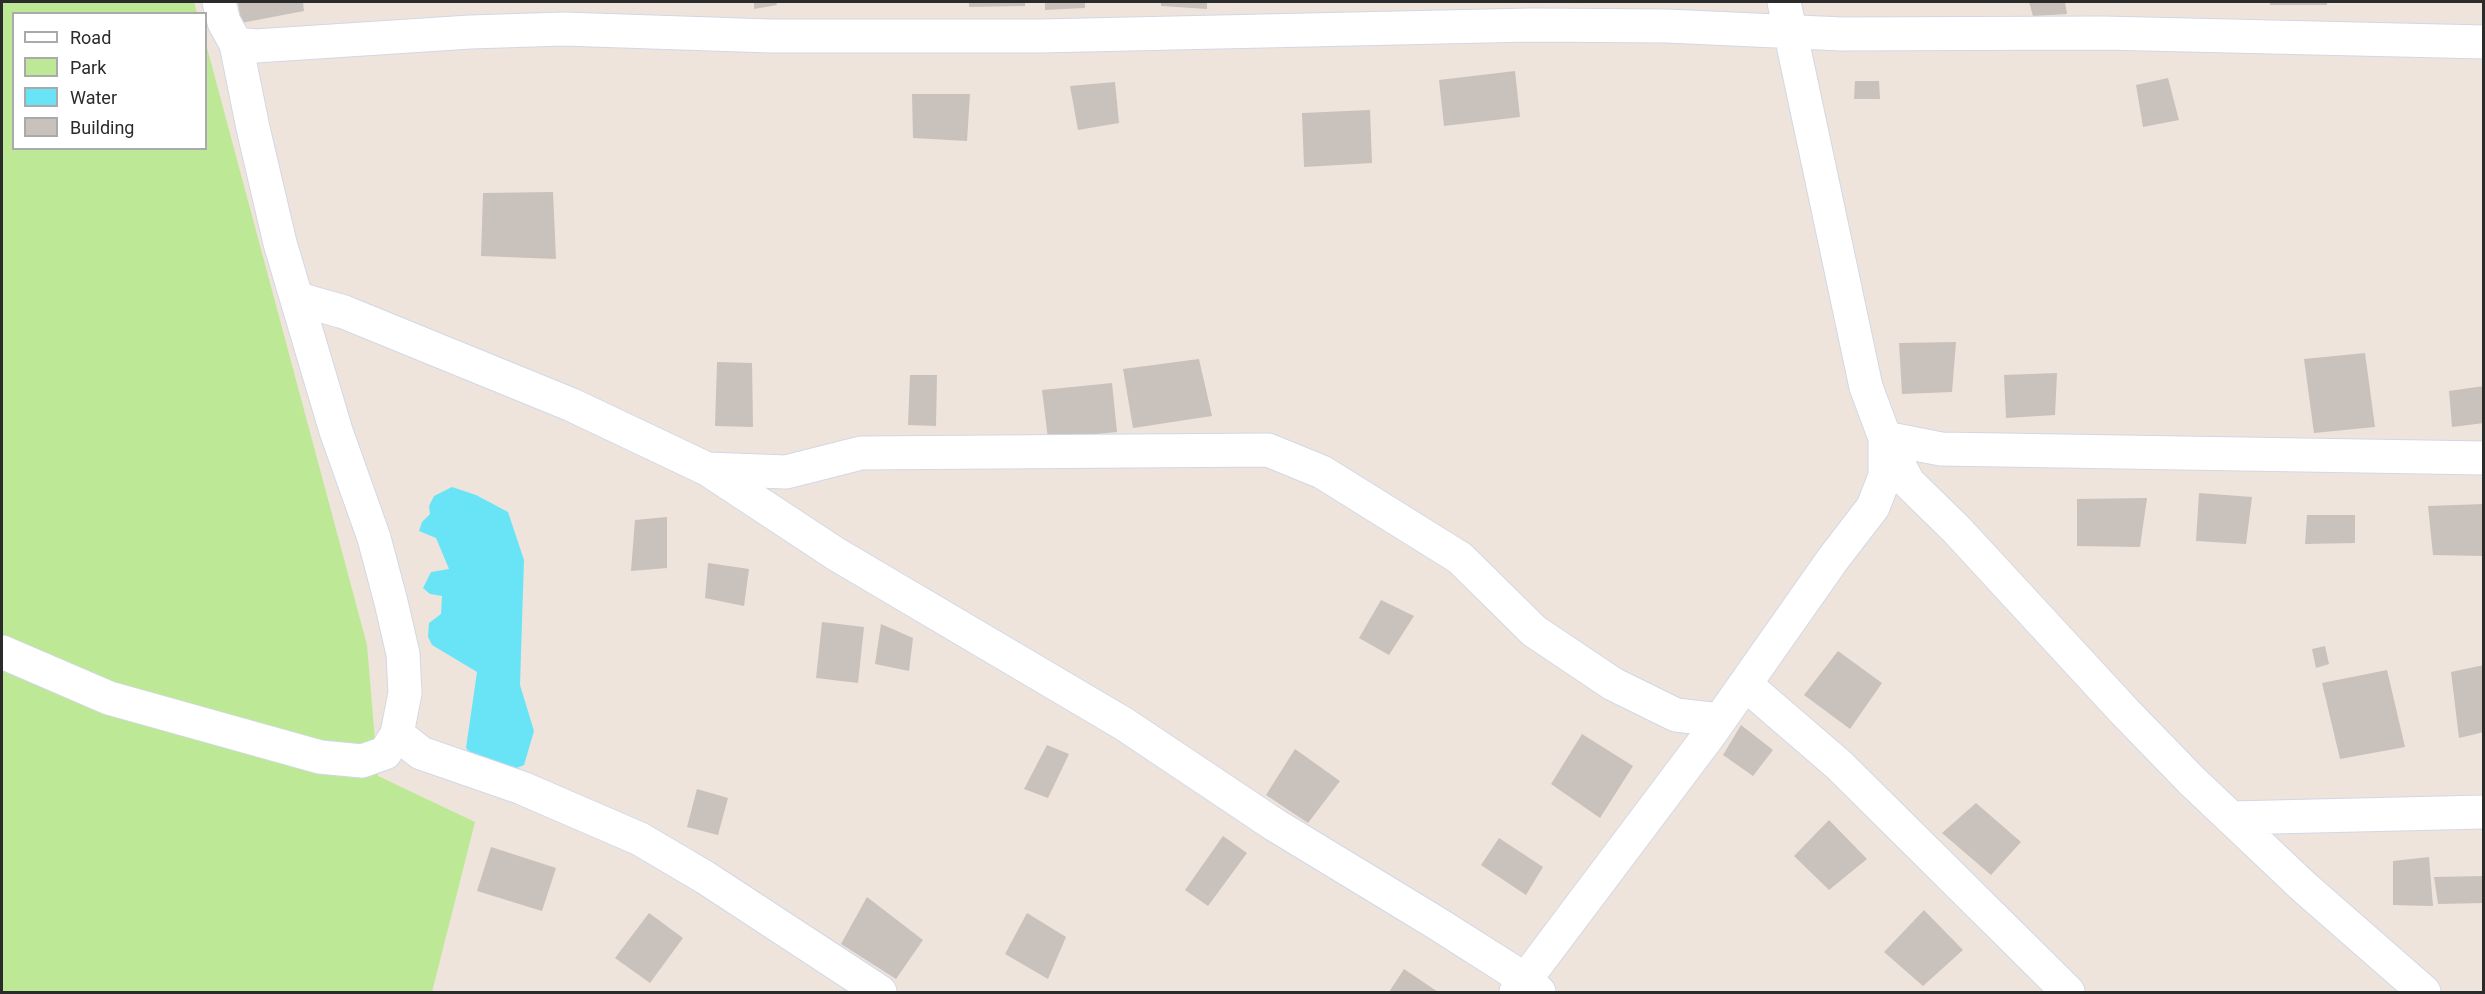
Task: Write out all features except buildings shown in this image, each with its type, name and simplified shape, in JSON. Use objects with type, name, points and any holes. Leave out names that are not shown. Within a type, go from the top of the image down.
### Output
[{"type":"street","points":[[2,652],[109,698],[320,757],[362,760],[385,753],[397,734],[405,693],[403,654],[396,622],[374,538],[336,431],[278,231],[253,128],[236,44],[224,22],[219,2]]},
{"type":"street","points":[[236,44],[256,46],[470,32],[564,29],[770,36],[1041,36],[1542,25],[1667,26],[1788,17],[2125,34],[2484,42]]},
{"type":"street","points":[[1788,17],[1866,387],[1885,438],[1908,482],[1957,530],[2125,712],[2231,818],[2304,887],[2424,993]]},
{"type":"street","points":[[298,299],[344,312],[572,405],[707,469],[836,554],[1124,724],[1275,825],[1438,924],[1527,988],[1874,507],[1885,476],[1885,438]]},
{"type":"street","points":[[1885,438],[1941,449],[2484,458]]},
{"type":"street","points":[[707,469],[786,472],[861,453],[1268,450],[1322,472],[1460,558],[1534,631],[1613,684],[1676,715],[1720,720]]},
{"type":"street","points":[[1745,684],[1839,765],[2068,993]]},
{"type":"street","points":[[397,734],[421,753],[522,788],[640,838],[725,890],[880,993]]},
{"type":"street","points":[[2231,818],[2484,812]]},
{"type":"green space","points":[[2,2],[194,2],[197,12],[12,12],[12,150],[207,150],[207,48],[367,645],[378,776],[475,822],[432,992],[2,992]]},
{"type":"water","points":[[452,487],[476,495],[508,512],[524,560],[520,685],[534,731],[524,765],[509,771],[496,767],[482,756],[477,760],[466,748],[477,672],[432,645],[428,637],[429,623],[441,614],[442,596],[430,594],[423,588],[431,572],[449,569],[436,538],[419,531],[422,522],[430,514],[429,506],[434,496]]}]
